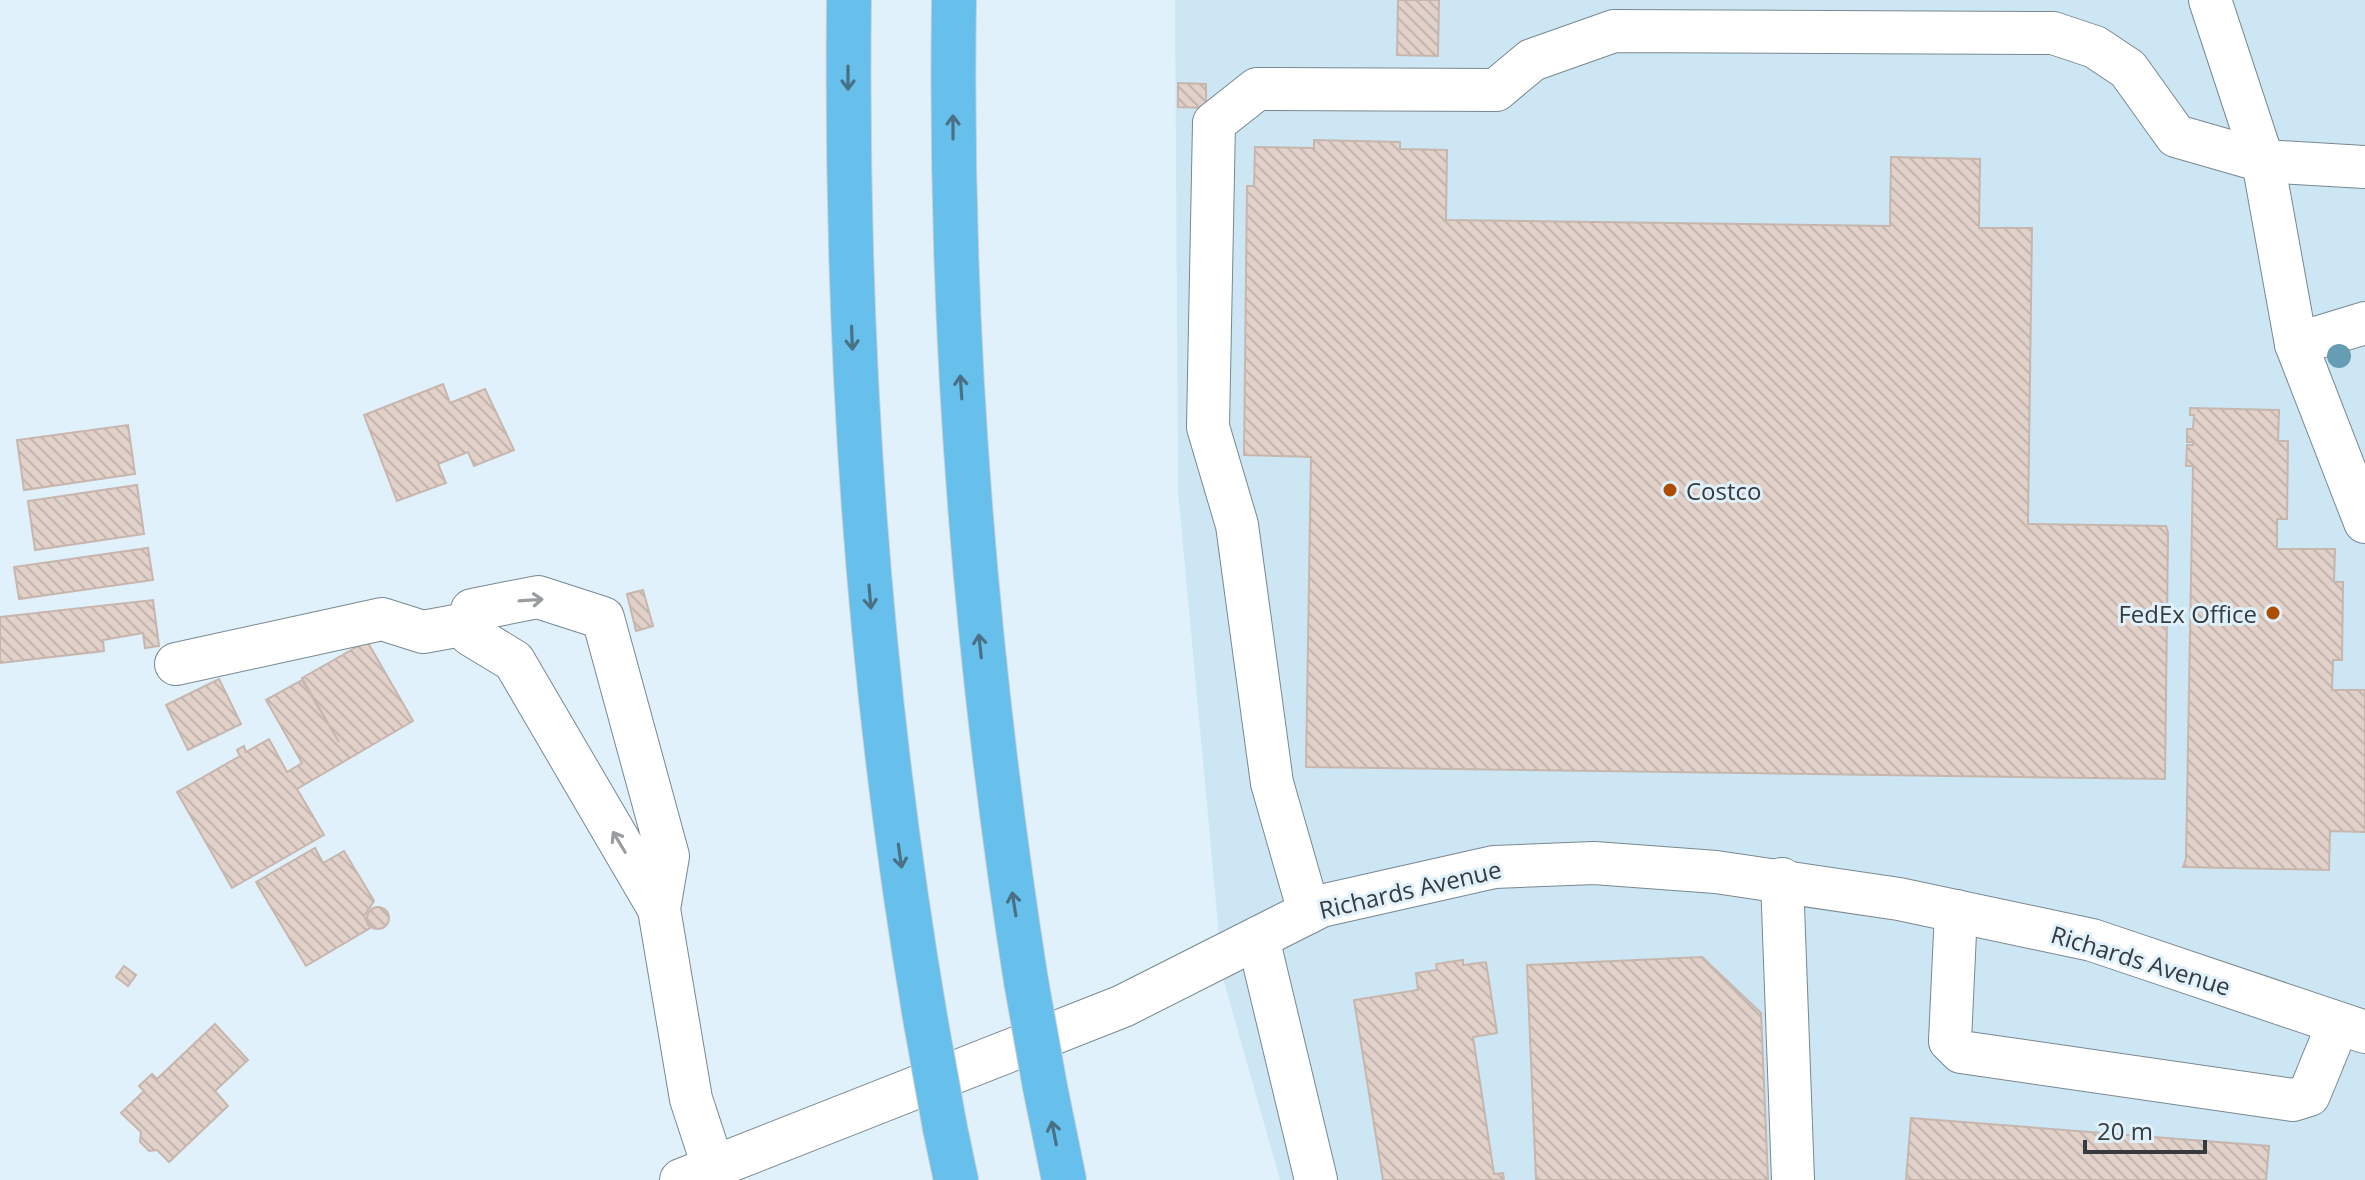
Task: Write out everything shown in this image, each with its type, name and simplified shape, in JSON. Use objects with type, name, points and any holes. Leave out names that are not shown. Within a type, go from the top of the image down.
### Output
[{"type":"highway","points":[[849,0],[849,225],[863,514],[893,804],[926,1023],[956,1180]]},
{"type":"highway","points":[[954,0],[953,186],[966,478],[994,770],[1026,981],[1064,1180]]},
{"type":"street","points":[[2210,0],[2263,161],[2272,231],[2296,344],[2365,522]]},
{"type":"street","points":[[1309,912],[1272,783],[1237,525],[1208,427],[1214,123],[1257,89],[1496,90],[1532,60],[1614,31],[2053,33],[2095,47],[2128,69],[2176,136],[2263,161],[2365,167]]},
{"type":"street","points":[[2296,344],[2365,323]]},
{"type":"street","points":[[659,909],[514,661],[471,635],[472,610],[538,597],[603,618],[668,856],[659,909],[691,1099],[697,1173]]},
{"type":"street","points":[[176,664],[382,619],[423,632],[472,623]]},
{"type":"street","name":"Richards Avenue","points":[[697,1173],[1123,1006],[1321,906],[1494,867],[1594,863],[1782,879],[1956,911],[2092,940],[2352,1028]]},
{"type":"street","points":[[1782,879],[1793,1180]]},
{"type":"street","points":[[1956,911],[1950,1041],[1961,1052],[2293,1100],[2309,1095],[2352,1028]]},
{"type":"street","points":[[1258,938],[1316,1180]]},
{"type":"shaded area","points":[[1175,0],[2365,0],[2365,1180],[1280,1180],[1223,978],[1178,491]]},
{"type":"building","points":[[1398,0],[1439,0],[1438,56],[1397,55]]},
{"type":"building","points":[[1178,83],[1206,84],[1206,108],[1178,107]]},
{"type":"building","name":"Costco","points":[[1314,140],[1400,142],[1400,149],[1447,150],[1446,220],[1890,226],[1891,157],[1980,159],[1979,228],[2032,228],[2028,524],[2166,526],[2165,779],[1306,767],[1311,457],[1244,455],[1247,186],[1254,186],[1255,147],[1314,148]]},
{"type":"building","points":[[443,384],[450,403],[485,389],[514,450],[474,466],[468,452],[438,464],[446,483],[397,501],[364,415]]},
{"type":"building","points":[[2190,408],[2279,410],[2278,441],[2288,441],[2287,519],[2277,519],[2277,549],[2335,549],[2334,582],[2343,582],[2342,660],[2333,660],[2332,690],[2365,690],[2365,832],[2330,831],[2329,870],[2183,867],[2186,859],[2193,466],[2186,466],[2187,445],[2193,445],[2193,442],[2187,442],[2187,429],[2193,429],[2194,415],[2190,415]]},
{"type":"building","points":[[128,425],[135,474],[24,490],[17,440]]},
{"type":"building","points":[[137,485],[144,534],[35,550],[28,501]]},
{"type":"building","points":[[148,548],[153,580],[19,599],[14,567]]},
{"type":"building","points":[[643,590],[653,626],[636,631],[627,594]]},
{"type":"building","points":[[153,600],[159,646],[145,648],[143,633],[103,640],[104,651],[0,663],[0,617]]},
{"type":"building","points":[[367,641],[413,721],[297,789],[324,835],[232,888],[177,792],[240,756],[237,750],[244,746],[246,752],[269,739],[287,772],[302,763],[266,700],[302,680],[339,742],[302,678]]},
{"type":"building","points":[[219,679],[241,724],[188,750],[166,705]]},
{"type":"building","points":[[315,848],[323,863],[344,851],[374,901],[364,916],[370,928],[306,966],[256,882]]},
{"type":"building","points":[[378,907],[386,910],[389,918],[386,926],[378,929],[370,926],[367,918],[370,910]]},
{"type":"building","points":[[1702,957],[1761,1013],[1768,1180],[1536,1180],[1527,965]]},
{"type":"building","points":[[1463,960],[1463,965],[1486,962],[1497,1033],[1473,1037],[1494,1174],[1503,1173],[1504,1180],[1383,1180],[1354,1000],[1418,990],[1416,973],[1437,970],[1436,964]]},
{"type":"building","points":[[124,966],[136,975],[128,986],[116,977]]},
{"type":"building","points":[[215,1024],[248,1060],[215,1091],[228,1106],[169,1162],[157,1150],[149,1151],[140,1142],[141,1132],[121,1113],[144,1091],[139,1086],[152,1074],[157,1079]]},
{"type":"building","points":[[1911,1118],[2269,1146],[2266,1180],[1906,1180]]},
{"type":"place","name":"Costco","points":[[1670,490]]},
{"type":"place","name":"FedEx Office","points":[[2273,613]]}]
